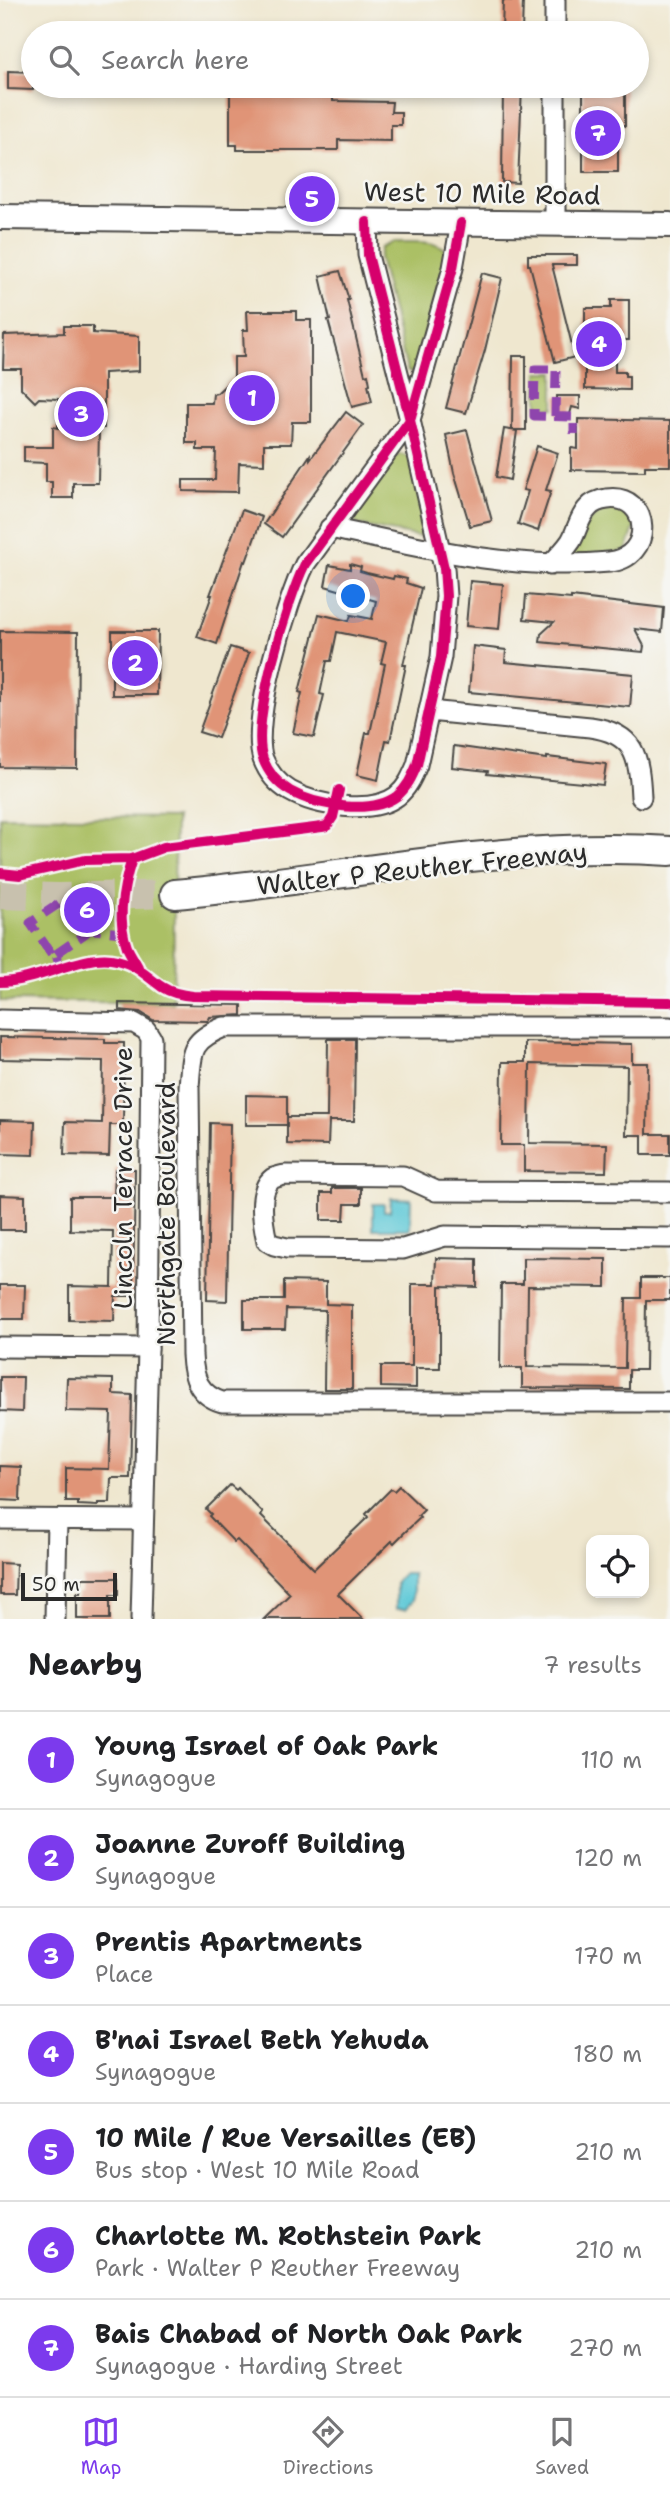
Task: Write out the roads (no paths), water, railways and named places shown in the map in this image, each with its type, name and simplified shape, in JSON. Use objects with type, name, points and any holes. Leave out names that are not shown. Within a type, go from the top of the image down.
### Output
[{"type":"highway","name":"Walter P Reuther Freeway","points":[[175,894],[512,853],[670,851]]},
{"type":"main road","name":"West 10 Mile Road","points":[[0,217],[670,225]]},
{"type":"street","points":[[555,0],[555,21]]},
{"type":"street","points":[[555,98],[555,224]]},
{"type":"street","points":[[367,222],[369,255],[410,420],[441,552],[446,596],[444,635],[412,779],[396,797],[372,807],[360,808],[303,797],[279,784],[262,757],[259,730],[281,628],[294,585],[330,528],[410,420],[453,268],[461,223]]},
{"type":"street","points":[[330,528],[441,552],[550,565],[622,561],[635,551],[641,541],[642,528],[635,509],[626,501],[599,500],[587,508],[571,541],[550,565]]},
{"type":"street","points":[[429,711],[590,727],[615,732],[629,743],[636,757],[640,767],[641,796]]},
{"type":"street","name":"Lincoln Terrace Drive","points":[[0,1020],[126,1022],[146,1030],[151,1038],[148,1349],[141,1619]]},
{"type":"street","name":"Northgate Boulevard","points":[[670,1027],[224,1027],[206,1034],[197,1042],[191,1059],[189,1087],[191,1355],[192,1369],[199,1386],[209,1398],[222,1402],[670,1402]]},
{"type":"street","points":[[670,1192],[436,1191],[403,1176],[285,1175],[274,1178],[264,1191],[267,1241],[287,1248],[403,1250],[445,1236],[670,1238]]},
{"type":"street","name":"Lincoln Terrace Drive","points":[[0,1347],[148,1349]]},
{"type":"street","points":[[0,1519],[143,1520]]},
{"type":"street","points":[[55,1619],[57,1520]]},
{"type":"water","points":[[391,1198],[411,1199],[410,1229],[373,1229],[373,1204],[384,1204],[384,1211],[390,1211]]},
{"type":"water","points":[[403,1574],[413,1574],[413,1600],[406,1609],[396,1609],[396,1582]]},
{"type":"tunnel","points":[[0,895],[58,897],[175,894]]},
{"type":"place","name":"Bais Chabad of North Oak Park","points":[[598,133]]},
{"type":"place","name":"10 Mile / Rue Versailles (EB)","points":[[312,199]]},
{"type":"place","name":"B'nai Israel Beth Yehuda","points":[[599,344]]},
{"type":"place","name":"Young Israel of Oak Park","points":[[252,398]]},
{"type":"place","name":"Prentis Apartments","points":[[81,414]]},
{"type":"place","name":"Joanne Zuroff Building","points":[[135,663]]},
{"type":"place","name":"Charlotte M. Rothstein Park","points":[[87,910]]}]
